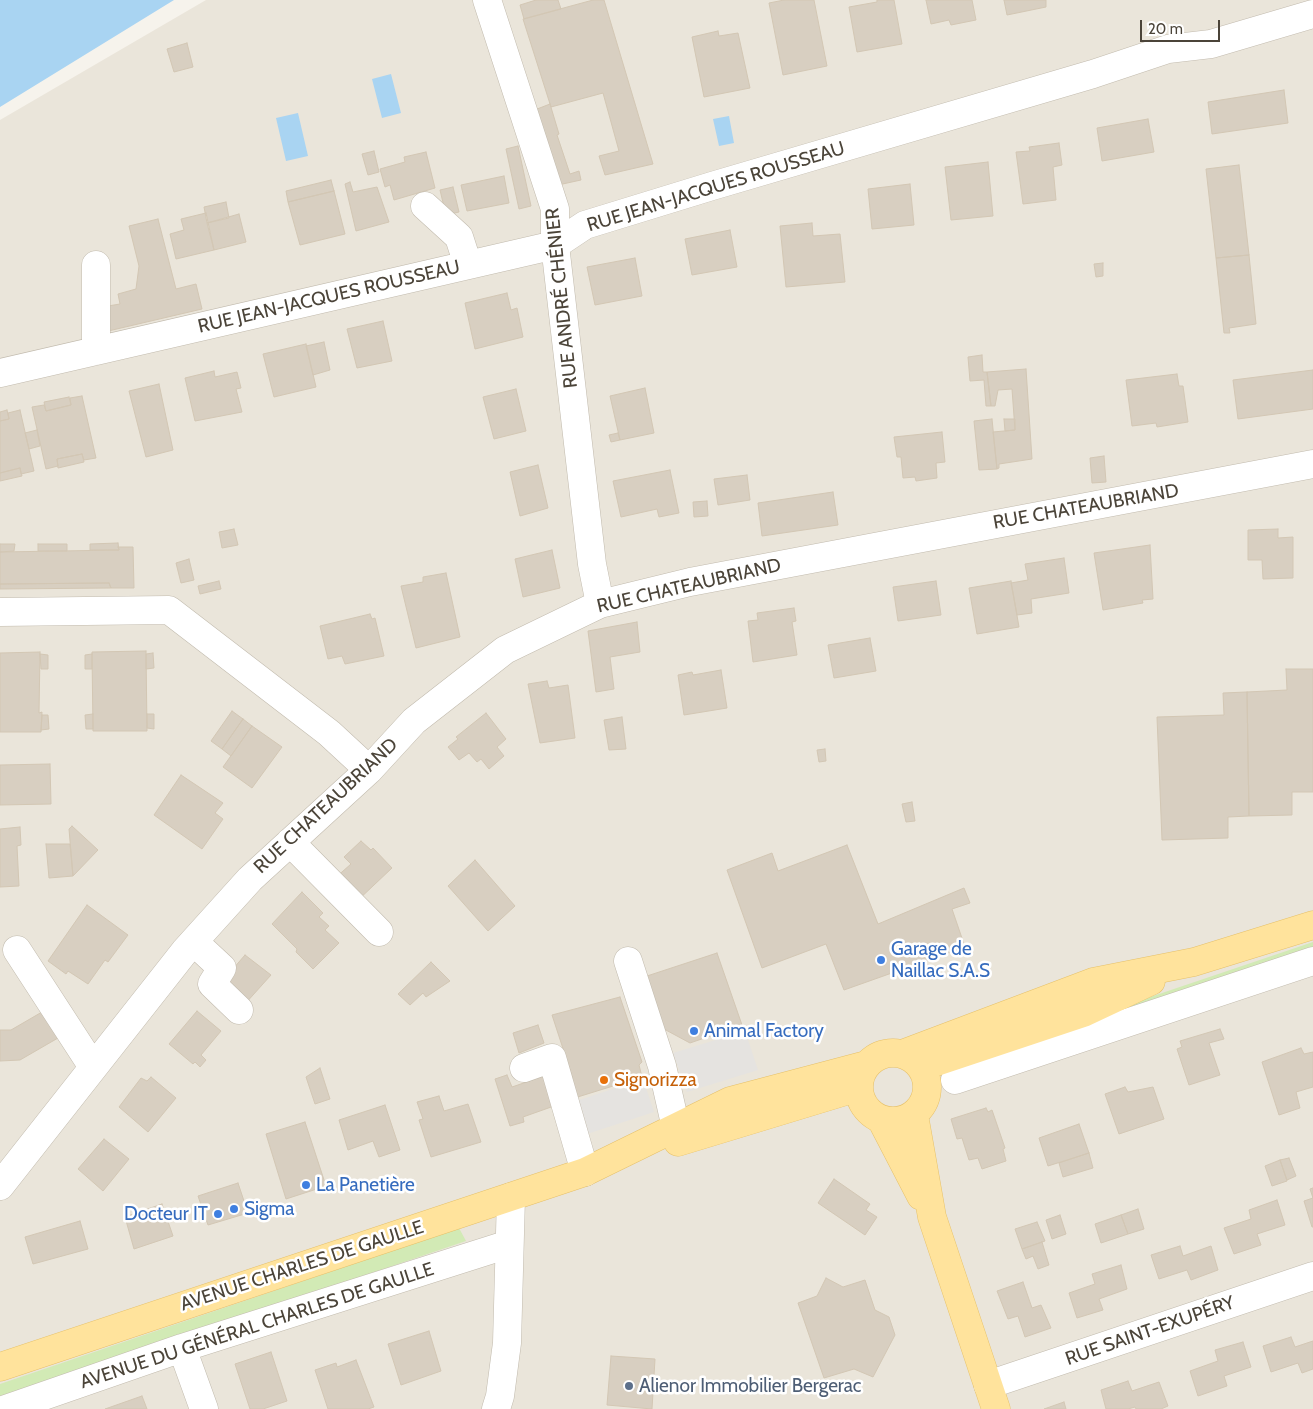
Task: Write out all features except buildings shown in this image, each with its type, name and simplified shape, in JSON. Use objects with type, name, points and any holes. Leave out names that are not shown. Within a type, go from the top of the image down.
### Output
[{"type":"main road","points":[[932,1217],[881,1119],[865,1107],[862,1076],[882,1054],[912,1060],[1093,982],[1194,962],[1313,925]]},
{"type":"main road","points":[[881,1119],[898,1121],[914,1115],[922,1107],[928,1087],[912,1060]]},
{"type":"main road","name":"AVENUE CHARLES DE GAULLE","points":[[593,1168],[730,1102],[862,1076]]},
{"type":"main road","name":"AVENUE CHARLES DE GAULLE","points":[[0,1366],[510,1197],[862,1076]]},
{"type":"main road","points":[[914,1115],[932,1217],[992,1397]]},
{"type":"street","name":"RUE ANDRÉ CHÉNIER","points":[[487,0],[555,209],[555,245],[592,564],[600,604]]},
{"type":"street","name":"RUE JEAN-JACQUES ROUSSEAU","points":[[0,373],[555,245],[585,225],[722,183],[1084,77],[1168,49],[1211,44],[1313,14]]},
{"type":"street","points":[[425,206],[459,237],[468,265]]},
{"type":"street","points":[[96,265],[96,351]]},
{"type":"street","name":"RUE CHATEAUBRIAND","points":[[0,1186],[194,942],[250,878],[369,770],[414,720],[505,650],[600,604],[718,577],[1313,464]]},
{"type":"street","points":[[0,612],[168,610],[329,733],[369,770]]},
{"type":"street","points":[[290,842],[379,932]]},
{"type":"street","points":[[194,942],[222,968],[212,984],[239,1010]]},
{"type":"street","points":[[17,950],[93,1067]]},
{"type":"street","points":[[628,961],[662,1066],[676,1128]]},
{"type":"street","points":[[955,1080],[1313,961]]},
{"type":"street","points":[[524,1068],[552,1058],[593,1168]]},
{"type":"street","points":[[496,1409],[500,1396],[507,1343],[510,1197]]},
{"type":"street","name":"AVENUE DU GÉNÉRAL CHARLES DE GAULLE","points":[[6,1409],[182,1348],[509,1244]]},
{"type":"street","name":"RUE SAINT-EXUPÉRY","points":[[992,1397],[1313,1276]]},
{"type":"street","points":[[182,1348],[204,1409]]},
{"type":"shaded area","points":[[206,0],[1313,0],[1313,1409],[0,1409],[0,120]]},
{"type":"shaded area","points":[[745,1031],[758,1070],[687,1092],[673,1053]]},
{"type":"shaded area","points":[[643,1079],[654,1112],[581,1136],[570,1103]]},
{"type":"green space","points":[[1313,942],[1313,953],[942,1077],[940,1068]]},
{"type":"green space","points":[[459,1228],[466,1241],[0,1399],[0,1384]]},
{"type":"water","points":[[0,0],[174,0],[0,107]]},
{"type":"water","points":[[391,74],[401,113],[382,118],[372,79]]},
{"type":"water","points":[[298,113],[308,156],[286,161],[276,118]]},
{"type":"water","points":[[729,116],[734,143],[719,146],[713,119]]},
{"type":"place","name":"Garage de Naillac S.A.S","points":[[881,960]]},
{"type":"place","name":"Animal Factory","points":[[694,1031]]},
{"type":"place","name":"Signorizza","points":[[604,1080]]},
{"type":"place","name":"La Panetière","points":[[306,1185]]},
{"type":"place","name":"Sigma","points":[[234,1209]]},
{"type":"place","name":"Docteur IT","points":[[218,1214]]},
{"type":"place","name":"Alienor Immobilier Bergerac","points":[[629,1386]]}]
